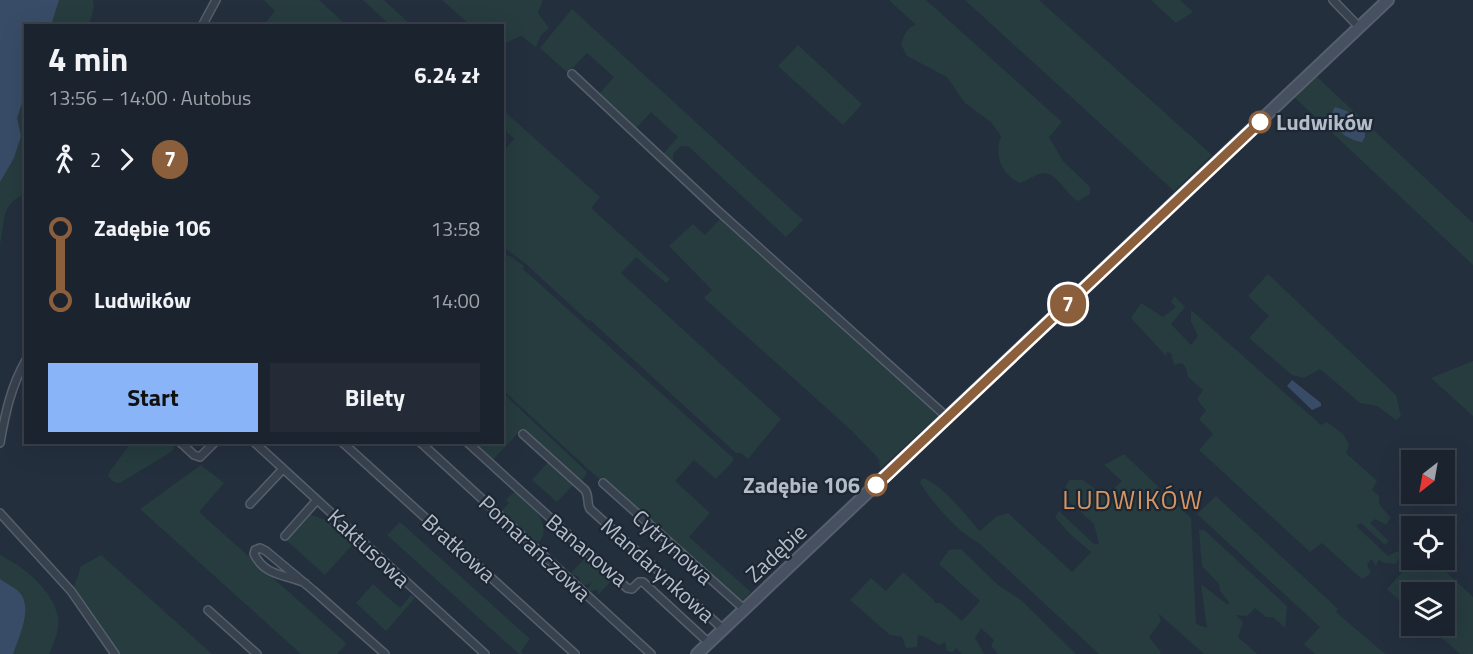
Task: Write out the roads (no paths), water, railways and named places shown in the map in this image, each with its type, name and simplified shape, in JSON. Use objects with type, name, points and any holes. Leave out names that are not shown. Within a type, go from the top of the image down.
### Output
[{"type":"street","points":[[203,24],[216,0]]},
{"type":"street","points":[[1333,0],[1359,27]]},
{"type":"street","name":"Zadębie","points":[[697,654],[1388,0]]},
{"type":"street","points":[[572,74],[716,209],[948,418]]},
{"type":"street","points":[[0,443],[10,396],[24,364]]},
{"type":"street","name":"Mandarynkowa","points":[[523,434],[585,490],[590,508],[723,629]]},
{"type":"street","points":[[182,444],[200,457],[213,444]]},
{"type":"street","name":"Kaktusowa","points":[[256,444],[484,654]]},
{"type":"street","name":"Bratkowa","points":[[344,444],[575,654]]},
{"type":"street","name":"Pomarańczowa","points":[[422,444],[651,654]]},
{"type":"street","name":"Bananowa","points":[[468,444],[627,588],[632,589],[639,582],[643,582],[709,643]]},
{"type":"street","points":[[250,504],[282,469]]},
{"type":"street","name":"Cytrynowa","points":[[603,483],[744,609]]},
{"type":"street","points":[[285,536],[317,500]]},
{"type":"street","points":[[0,513],[71,591],[115,654]]},
{"type":"street","points":[[290,576],[265,550],[255,549],[254,555],[265,568],[274,574],[290,576],[304,583],[385,654]]},
{"type":"street","points":[[208,610],[257,654]]},
{"type":"water","points":[[0,0],[59,0],[51,24],[24,24],[24,98],[17,118],[21,136],[14,158],[0,182]]},
{"type":"water","points":[[1335,107],[1347,111],[1365,127],[1365,137],[1362,142],[1344,135],[1334,125],[1332,113]]},
{"type":"water","points":[[1292,380],[1321,403],[1321,406],[1312,410],[1287,386]]},
{"type":"water","points":[[0,579],[17,590],[25,604],[22,630],[13,654],[0,654]]},
{"type":"place","name":"Ludwików","points":[[1260,122]]},
{"type":"place","name":"Zadębie 106","points":[[876,485]]},
{"type":"district","name":"LUDWIKÓW","points":[[1133,499]]}]
